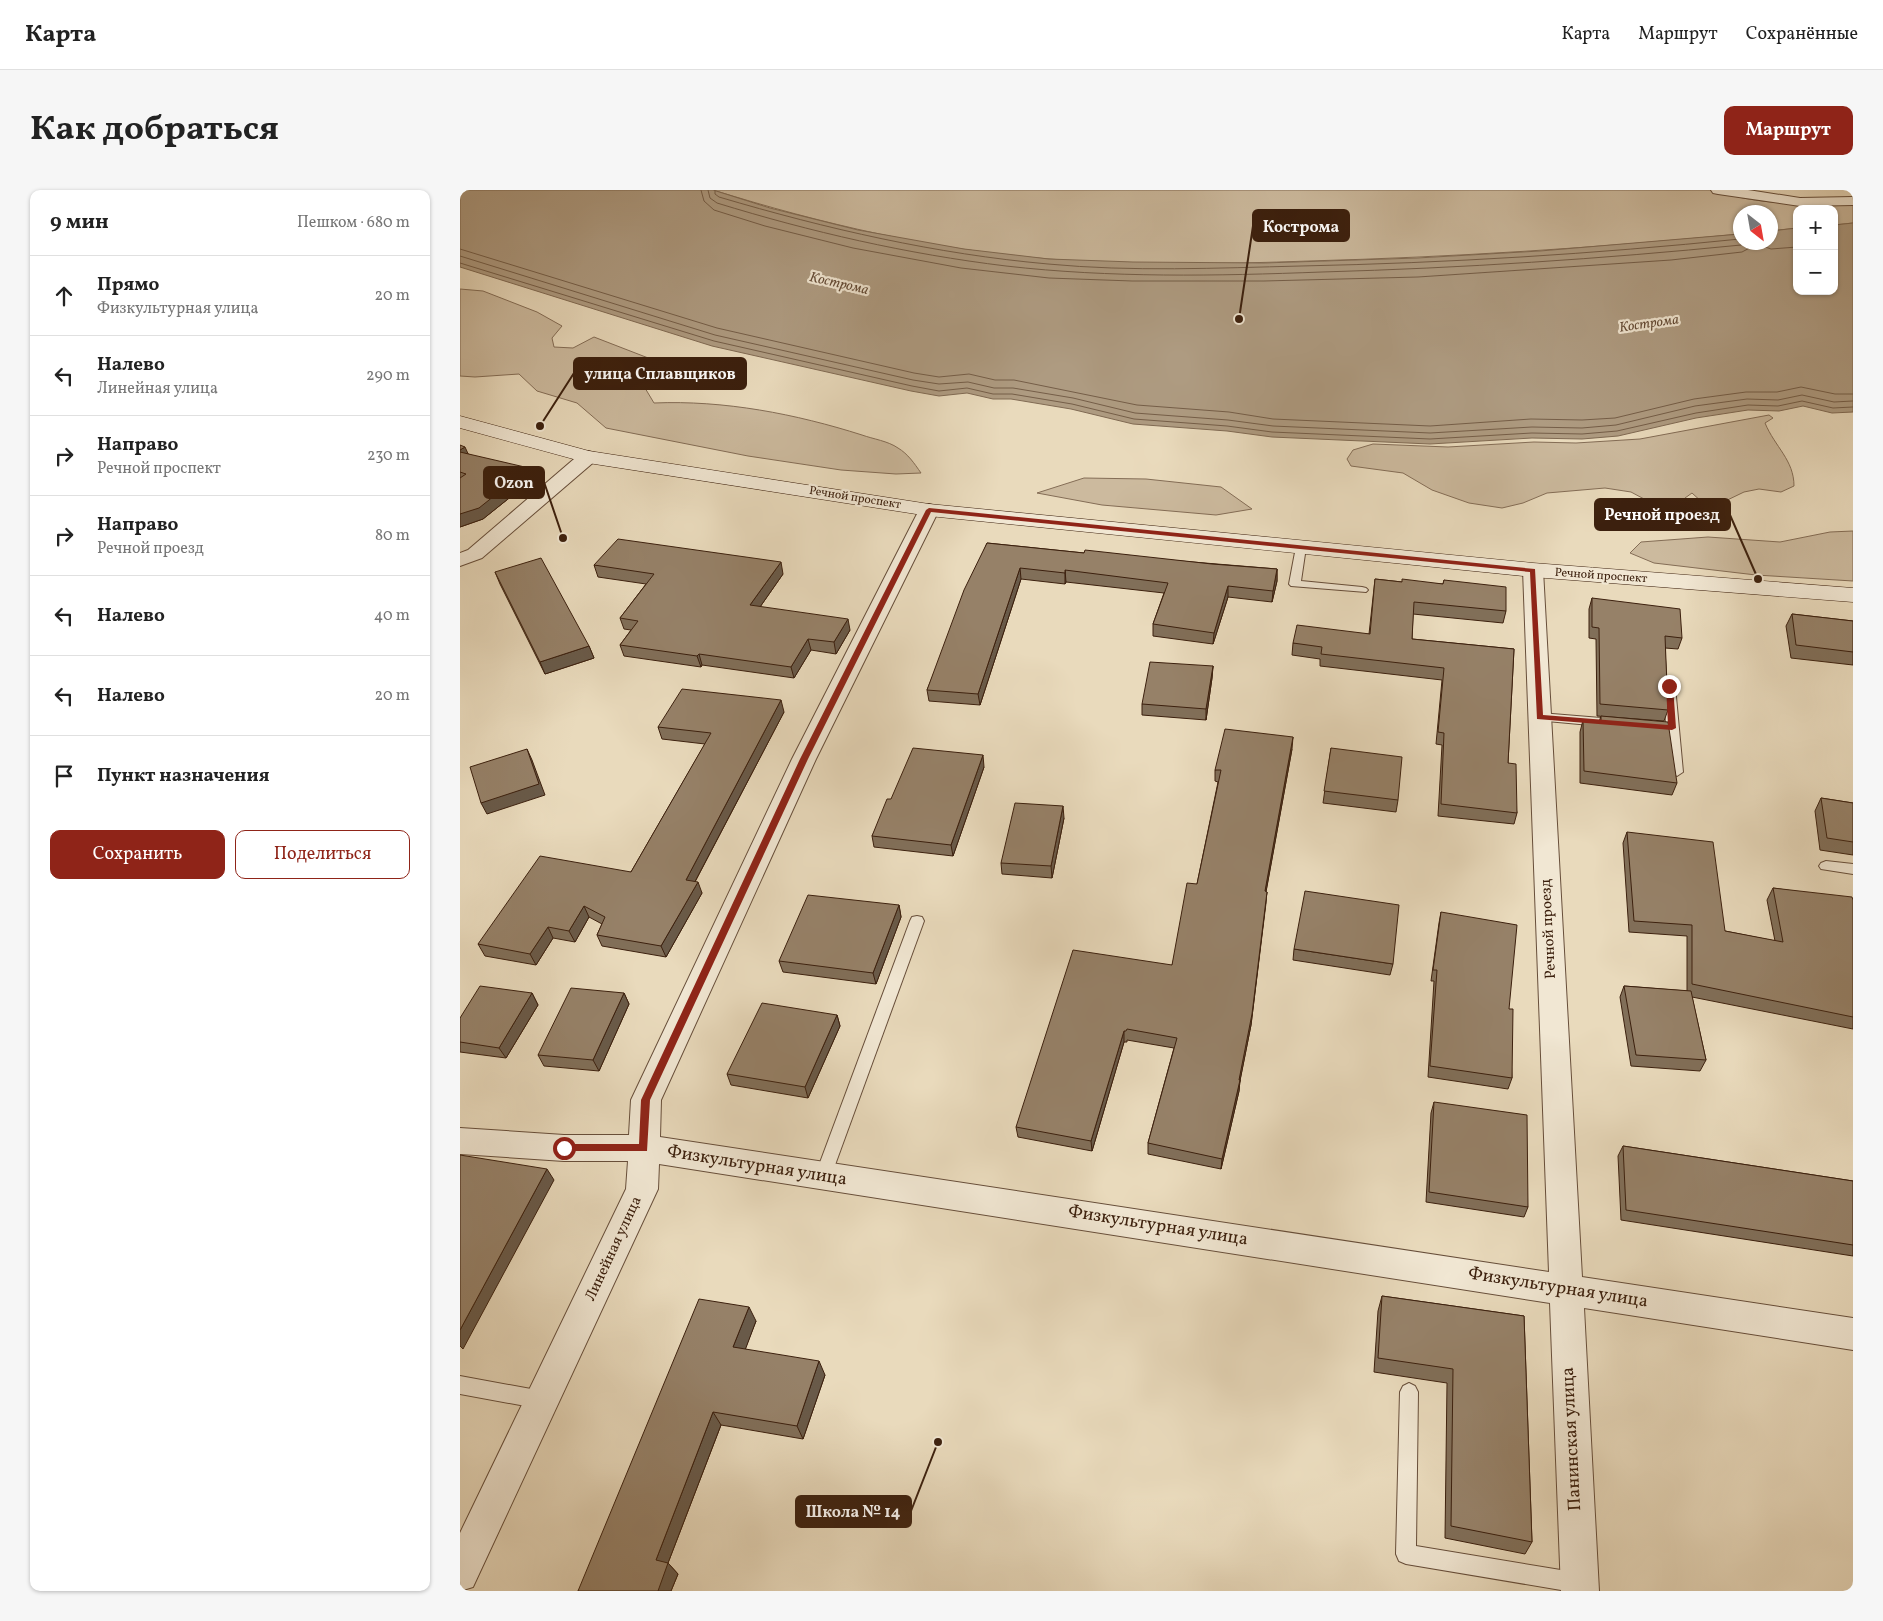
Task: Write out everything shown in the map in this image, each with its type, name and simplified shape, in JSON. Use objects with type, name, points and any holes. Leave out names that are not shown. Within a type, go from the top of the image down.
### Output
[{"type":"street","points":[[1718,190],[1800,202],[1853,202]]},
{"type":"street","name":"Речной проспект","points":[[460,422],[588,457],[929,510],[1533,570],[1853,595]]},
{"type":"street","points":[[460,560],[475,554],[588,457]]},
{"type":"street","name":"Линейная улица","points":[[460,1574],[642,1189],[646,1100],[804,759],[929,510]]},
{"type":"street","name":"Речной проезд","points":[[1533,570],[1565,1288]]},
{"type":"street","name":"Физкультурная улица","points":[[460,1141],[564,1148],[644,1148],[1565,1288],[1853,1334]]},
{"type":"street","name":"Панинская улица","points":[[1565,1288],[1580,1587]]},
{"type":"lane","points":[[1300,547],[1295,584],[1362,590]]},
{"type":"lane","points":[[1669,686],[1677,772]]},
{"type":"lane","points":[[1540,717],[1615,723]]},
{"type":"lane","points":[[1644,726],[1672,728]]},
{"type":"lane","points":[[1826,866],[1853,869]]},
{"type":"lane","points":[[823,1176],[917,921]]},
{"type":"lane","points":[[460,1385],[542,1400]]},
{"type":"lane","points":[[1410,1392],[1406,1554],[1580,1587]]},
{"type":"shaded area","points":[[713,190],[1712,190],[1747,199],[1782,203],[1853,204],[1853,223],[1838,225],[1838,205],[1793,205],[1793,228],[1778,230],[1778,205],[1733,205],[1733,235],[1633,244],[1471,254],[1212,264],[1146,264],[1049,259],[963,249],[879,234]]},
{"type":"shaded area","points":[[460,289],[483,291],[537,312],[562,326],[552,338],[554,347],[573,348],[594,337],[656,361],[632,378],[645,388],[654,403],[733,406],[786,415],[837,427],[880,440],[902,450],[921,473],[896,474],[841,470],[748,456],[606,428],[577,403],[537,391],[519,374],[475,377],[460,376]]},
{"type":"shaded area","points":[[1769,415],[1773,418],[1765,423],[1791,469],[1794,486],[1781,492],[1759,489],[1744,492],[1717,505],[1703,503],[1692,493],[1685,498],[1686,506],[1659,507],[1631,492],[1605,488],[1547,493],[1523,503],[1502,508],[1469,503],[1432,490],[1403,473],[1351,466],[1347,459],[1353,450],[1373,444],[1448,447],[1640,439]]},
{"type":"shaded area","points":[[1084,478],[1146,479],[1221,487],[1252,509],[1216,515],[1102,505],[1037,493]]},
{"type":"shaded area","points":[[1853,531],[1853,581],[1756,575],[1654,563],[1630,553],[1641,542],[1708,537],[1780,542],[1830,532]]},
{"type":"water","name":"Кострома","points":[[460,190],[713,190],[770,208],[858,230],[964,249],[1049,259],[1133,262],[1264,263],[1417,258],[1540,251],[1733,235],[1733,250],[1778,250],[1778,230],[1793,228],[1793,295],[1838,295],[1838,225],[1853,223],[1853,412],[1832,413],[1803,406],[1779,411],[1748,410],[1696,418],[1618,436],[1582,439],[1532,438],[1430,444],[1272,437],[1227,431],[1133,424],[1071,409],[1011,399],[993,399],[967,393],[939,396],[911,391],[712,346],[460,267]]},
{"type":"building","points":[[460,452],[529,468],[479,508],[460,514],[460,478],[466,474],[460,472]]},
{"type":"building","points":[[618,539],[781,562],[750,605],[848,619],[834,642],[808,639],[791,667],[620,645],[638,621],[620,618],[654,574],[594,565]]},
{"type":"building","points":[[987,543],[1084,553],[1085,550],[1277,569],[1273,591],[1228,586],[1214,633],[1153,624],[1168,583],[1065,570],[1065,573],[1020,568],[978,694],[927,690],[964,590]]},
{"type":"building","points":[[541,558],[589,646],[540,662],[495,572]]},
{"type":"building","points":[[1375,579],[1402,582],[1402,579],[1443,584],[1444,580],[1506,587],[1506,611],[1414,602],[1412,639],[1514,649],[1508,763],[1516,764],[1517,813],[1441,804],[1444,733],[1438,732],[1444,668],[1321,654],[1322,647],[1293,643],[1297,625],[1370,634]]},
{"type":"building","points":[[1592,598],[1680,609],[1682,638],[1665,636],[1668,710],[1600,704],[1599,628],[1592,627]]},
{"type":"building","points":[[1792,614],[1853,621],[1853,652],[1796,645]]},
{"type":"building","points":[[1150,662],[1213,666],[1206,709],[1142,704]]},
{"type":"building","points":[[682,689],[781,700],[686,880],[698,882],[661,946],[597,935],[605,917],[584,906],[569,931],[548,927],[530,954],[478,944],[540,856],[631,872],[711,733],[658,727]]},
{"type":"building","points":[[1601,716],[1668,722],[1677,783],[1584,771],[1583,720],[1601,722]]},
{"type":"building","points":[[1225,729],[1293,737],[1265,891],[1267,892],[1252,1014],[1240,1080],[1222,1159],[1148,1143],[1177,1038],[1127,1029],[1124,1031],[1091,1141],[1016,1127],[1073,950],[1172,965],[1187,883],[1197,884],[1221,770],[1215,770]]},
{"type":"building","points":[[913,748],[983,755],[951,845],[872,836],[887,799],[891,799]]},
{"type":"building","points":[[1331,748],[1402,757],[1398,800],[1324,791]]},
{"type":"building","points":[[527,749],[539,784],[481,803],[470,767]]},
{"type":"building","points":[[1821,798],[1853,803],[1853,842],[1827,838]]},
{"type":"building","points":[[1015,803],[1063,806],[1051,866],[1001,863]]},
{"type":"building","points":[[1627,832],[1713,842],[1725,931],[1783,942],[1773,888],[1852,897],[1853,1017],[1692,984],[1692,925],[1634,921]]},
{"type":"building","points":[[1305,891],[1399,905],[1393,964],[1294,949]]},
{"type":"building","points":[[808,895],[899,905],[873,973],[779,961]]},
{"type":"building","points":[[1441,912],[1517,925],[1509,1009],[1513,1009],[1512,1078],[1430,1066],[1437,970],[1433,970]]},
{"type":"building","points":[[480,986],[532,993],[499,1048],[460,1042],[460,1018]]},
{"type":"building","points":[[1624,986],[1691,991],[1706,1060],[1636,1055]]},
{"type":"building","points":[[571,988],[624,993],[593,1060],[538,1055]]},
{"type":"building","points":[[762,1003],[837,1015],[805,1087],[727,1074]]},
{"type":"building","points":[[1434,1102],[1527,1115],[1528,1207],[1429,1192]]},
{"type":"building","points":[[1623,1146],[1853,1181],[1853,1245],[1626,1210]]},
{"type":"building","points":[[460,1155],[547,1169],[460,1330]]},
{"type":"building","points":[[1382,1296],[1524,1316],[1532,1542],[1451,1526],[1453,1369],[1378,1358]]},
{"type":"building","points":[[699,1299],[749,1307],[733,1347],[819,1361],[797,1426],[713,1412],[656,1560],[668,1563],[658,1591],[578,1591]]},
{"type":"place","name":"Кострома","points":[[1239,319]]},
{"type":"place","name":"улица Сплавщиков","points":[[540,426]]},
{"type":"place","name":"Ozon","points":[[563,538]]},
{"type":"place","name":"Речной проезд","points":[[1758,579]]},
{"type":"place","name":"Школа № 14","points":[[938,1442]]},
{"type":"route","points":[[564,1148],[644,1148],[646,1100],[804,759],[929,510],[1533,570],[1540,717],[1672,728],[1669,686]]}]
